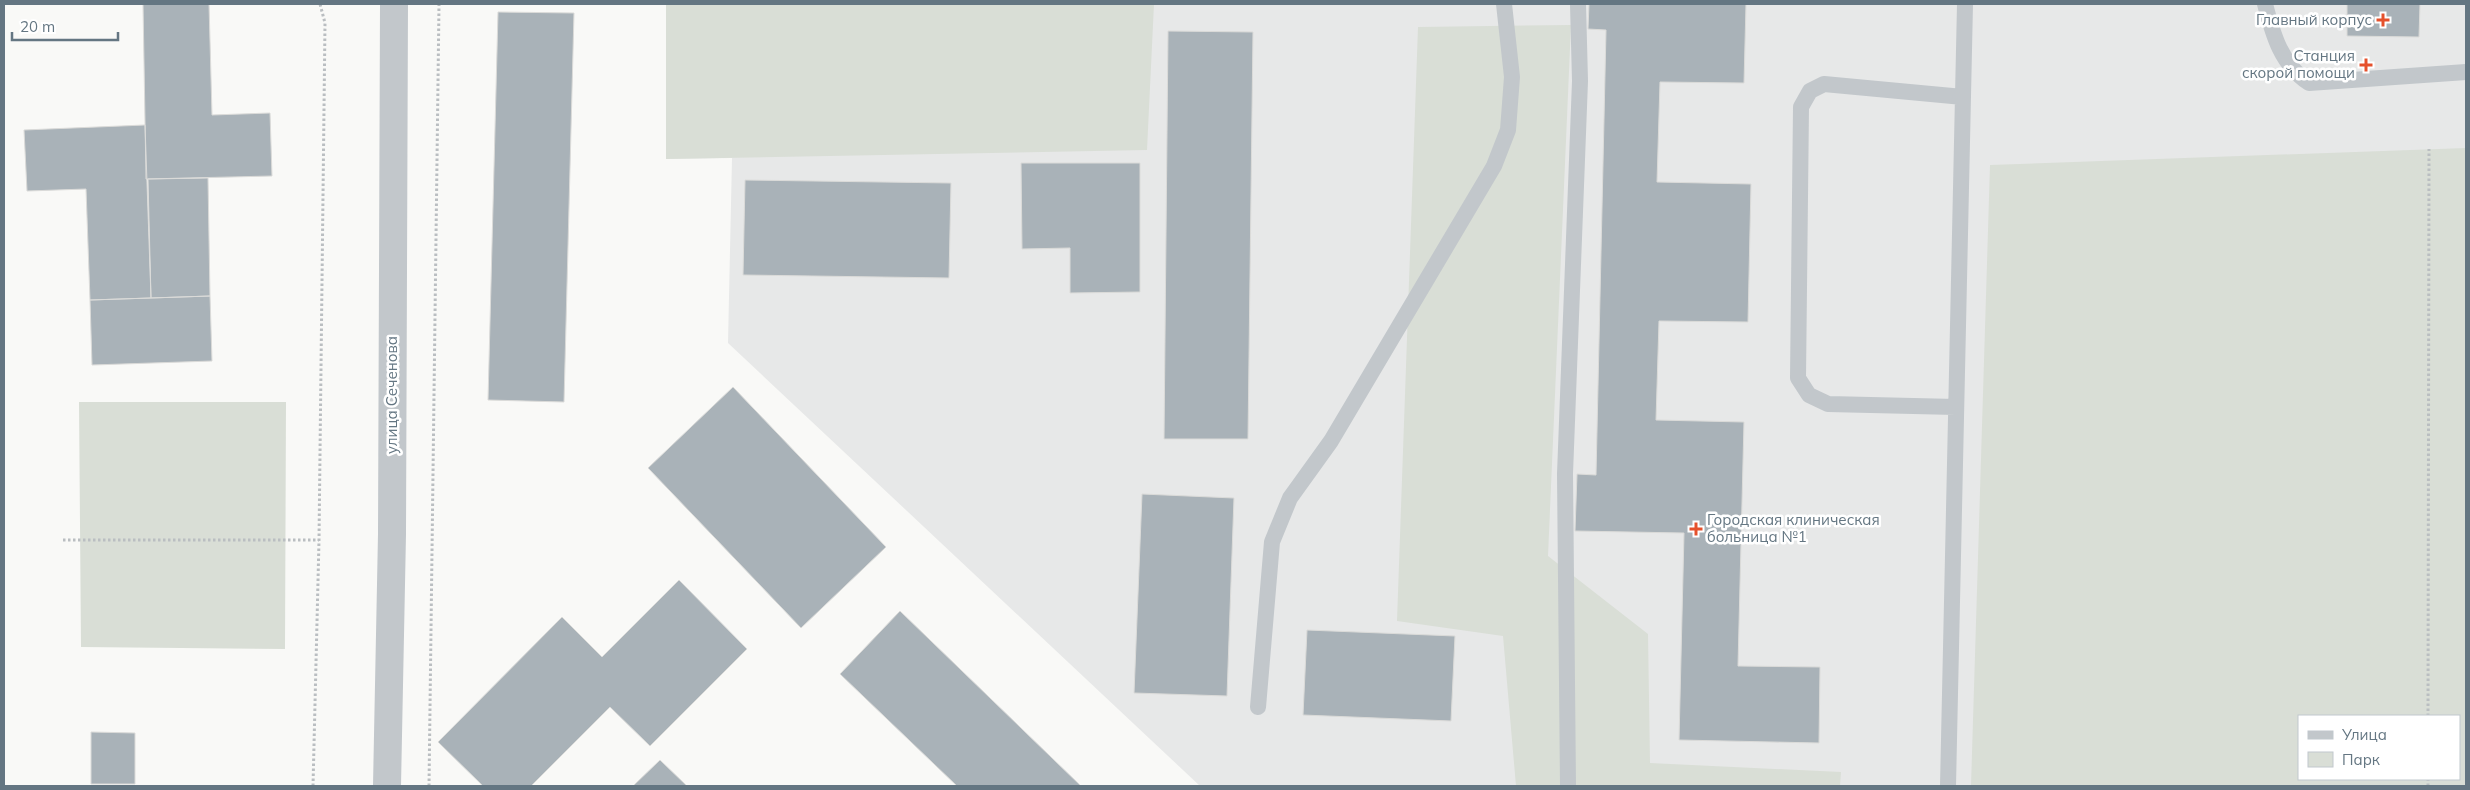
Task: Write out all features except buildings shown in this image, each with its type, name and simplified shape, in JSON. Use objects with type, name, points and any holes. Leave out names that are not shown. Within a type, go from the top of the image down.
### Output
[{"type":"street","name":"улица Сеченова","points":[[387,786],[392,534],[394,4]]},
{"type":"lane","points":[[1258,706],[1272,542],[1290,498],[1331,440],[1489,174],[1508,130],[1512,77],[1504,4]]},
{"type":"lane","points":[[1568,786],[1565,474],[1580,81],[1578,4]]},
{"type":"lane","points":[[1948,786],[1965,4]]},
{"type":"lane","points":[[2265,4],[2281,53],[2294,73],[2308,83],[2466,72]]},
{"type":"lane","points":[[1956,407],[1828,404],[1809,395],[1798,378],[1801,107],[1810,91],[1824,84],[1963,97]]},
{"type":"path","points":[[313,786],[319,540],[325,23],[320,4]]},
{"type":"path","points":[[429,786],[439,4]]},
{"type":"path","points":[[2428,715],[2429,150]]},
{"type":"path","points":[[63,540],[319,540]]},
{"type":"shaded area","name":"Городская клиническая больница №1","points":[[666,4],[2466,4],[2466,786],[1200,786],[728,343],[732,158],[666,159]]},
{"type":"green space","points":[[666,4],[1154,4],[1147,150],[666,159]]},
{"type":"green space","points":[[1571,25],[1548,556],[1648,634],[1650,763],[1841,772],[1840,786],[1516,786],[1503,636],[1397,621],[1418,27]]},
{"type":"green space","points":[[2466,148],[2466,786],[1971,786],[1990,165]]},
{"type":"green space","points":[[79,402],[286,402],[285,649],[81,647]]},
{"type":"place","name":"Главный корпус","points":[[2383,20]]},
{"type":"place","name":"Станция скорой помощи","points":[[2366,65]]},
{"type":"place","name":"Городская клиническая больница №1","points":[[1696,529]]}]
